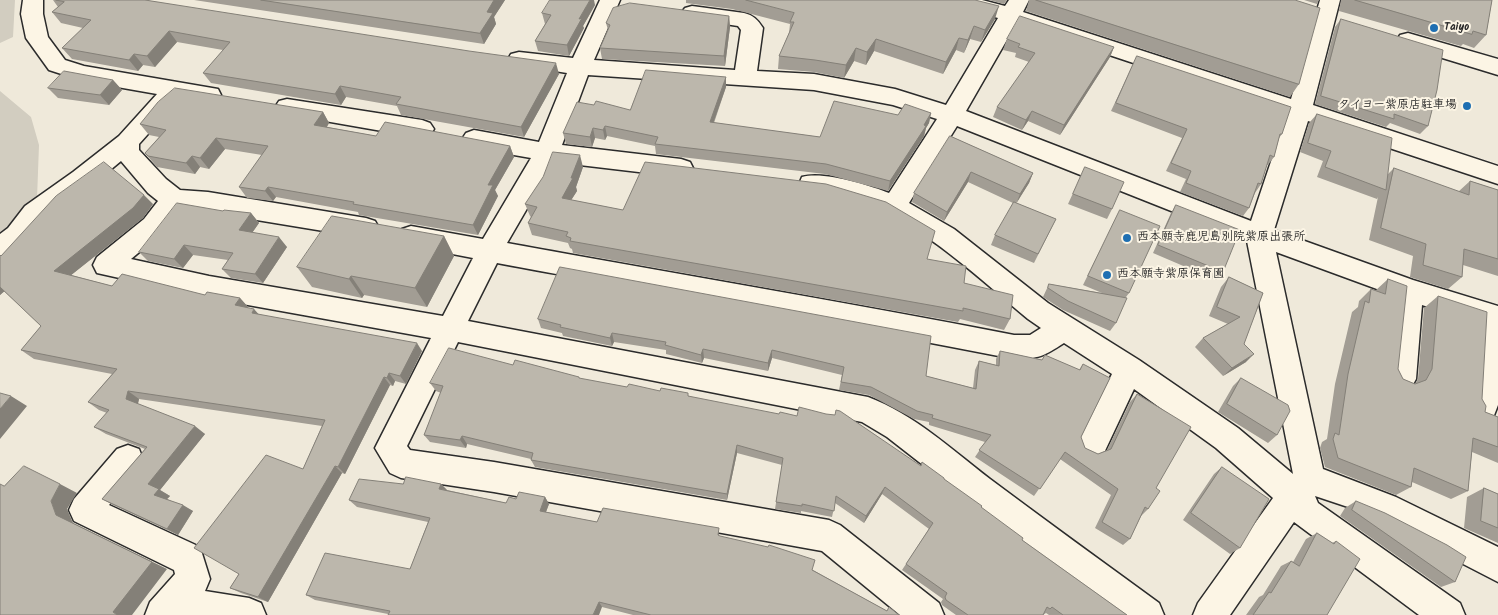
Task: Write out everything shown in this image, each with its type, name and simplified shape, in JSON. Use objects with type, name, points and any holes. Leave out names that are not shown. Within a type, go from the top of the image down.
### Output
[{"type":"street","points":[[33,0],[32,14],[37,38],[57,65],[83,73],[234,99]]},
{"type":"street","points":[[958,0],[1015,7],[1300,109],[1498,175]]},
{"type":"street","points":[[613,1],[580,67],[547,152],[490,250],[390,448],[401,463],[504,479],[829,536],[927,615]]},
{"type":"street","points":[[894,206],[952,115],[1015,7]]},
{"type":"street","points":[[677,10],[744,20],[752,28],[746,78]]},
{"type":"street","points":[[1326,11],[1300,109],[1259,236],[1307,514],[1448,615]]},
{"type":"street","points":[[1388,34],[1498,67]]},
{"type":"street","points":[[497,56],[580,67],[788,80],[832,85],[894,97],[952,115],[1259,236],[1410,290],[1493,317],[1483,409]]},
{"type":"street","points":[[0,248],[17,235],[34,213],[82,179],[127,142],[158,106],[177,90]]},
{"type":"street","points":[[264,104],[547,152],[706,171]]},
{"type":"street","points":[[127,142],[127,152],[157,186],[174,198],[314,219],[490,250],[744,298],[877,320],[1014,347],[1034,347],[1064,328]]},
{"type":"street","points":[[792,182],[872,196],[894,206],[945,236],[1009,289],[1064,328],[1129,369],[1227,438],[1302,487],[1341,488],[1467,546],[1498,565]]},
{"type":"street","points":[[174,198],[153,226],[106,265],[209,287],[450,329],[868,410],[898,428],[1147,615]]},
{"type":"street","points":[[1401,379],[1410,290]]},
{"type":"street","points":[[1092,445],[1129,369]]},
{"type":"street","points":[[128,459],[85,510],[188,559],[193,579],[166,609]]},
{"type":"street","points":[[1210,615],[1302,487]]},
{"type":"street","points":[[166,609],[249,615]]},
{"type":"shaded area","points":[[0,0],[15,0],[13,37],[0,43]]},
{"type":"shaded area","points":[[0,91],[31,117],[39,145],[37,199],[27,219],[0,236]]},
{"type":"building","points":[[56,0],[145,0],[556,63],[521,127],[396,104],[401,97],[340,86],[335,94],[203,73],[230,42],[169,31],[147,56],[134,54],[129,60],[62,48],[91,20],[52,12],[64,2]]},
{"type":"building","points":[[261,0],[494,0],[487,12],[493,13],[480,33]]},
{"type":"building","points":[[550,0],[590,0],[567,45],[535,41],[551,15],[542,13]]},
{"type":"building","points":[[746,0],[975,0],[999,6],[985,30],[974,26],[968,40],[959,38],[946,62],[876,39],[867,52],[856,48],[846,65],[779,56],[794,22],[790,22],[794,13]]},
{"type":"building","points":[[1036,0],[1295,0],[1320,8],[1299,84]]},
{"type":"building","points":[[1355,0],[1492,0],[1486,35],[1473,31],[1472,34]]},
{"type":"building","points":[[630,3],[729,16],[724,56],[600,48],[610,25],[606,23],[613,8]]},
{"type":"building","points":[[1020,16],[1114,47],[1064,125],[1032,111],[1026,120],[997,107],[1035,53],[1018,47],[1020,44],[1007,39]]},
{"type":"building","points":[[1341,19],[1443,50],[1437,90],[1428,126],[1394,114],[1394,119],[1321,96]]},
{"type":"building","points":[[1137,56],[1291,107],[1282,134],[1280,134],[1274,157],[1270,155],[1261,184],[1258,183],[1249,208],[1186,183],[1191,171],[1171,163],[1187,129],[1116,103]]},
{"type":"building","points":[[646,70],[726,77],[710,122],[820,137],[834,101],[898,115],[905,104],[931,113],[924,125],[926,126],[890,181],[826,164],[655,144],[658,137],[605,126],[603,130],[593,128],[590,137],[563,133],[577,102],[594,105],[596,101],[630,110]]},
{"type":"building","points":[[64,71],[113,80],[100,95],[48,88]]},
{"type":"building","points":[[175,88],[323,112],[314,125],[376,136],[385,122],[510,146],[488,185],[493,185],[473,225],[268,187],[265,191],[239,187],[268,146],[216,138],[200,158],[192,156],[186,163],[148,156],[145,153],[166,130],[140,124],[158,102]]},
{"type":"building","points":[[1317,114],[1392,138],[1386,190],[1325,167],[1331,151],[1308,143]]},
{"type":"building","points":[[950,136],[1033,173],[1020,194],[971,172],[947,212],[914,193]]},
{"type":"building","points":[[553,152],[580,155],[571,178],[573,178],[562,198],[623,210],[645,162],[826,184],[886,202],[935,231],[927,259],[966,266],[964,283],[1013,295],[1010,319],[963,308],[963,311],[570,241],[571,238],[566,236],[568,232],[528,223],[537,207],[525,204],[543,177]]},
{"type":"building","points":[[104,162],[144,195],[133,208],[54,271],[112,286],[122,274],[205,295],[207,292],[240,298],[235,305],[254,309],[252,313],[417,343],[400,376],[389,373],[387,378],[384,377],[338,467],[335,466],[258,597],[230,588],[239,574],[194,548],[266,455],[303,469],[325,420],[128,391],[126,399],[195,426],[148,484],[159,489],[154,495],[183,505],[167,529],[102,499],[147,447],[94,427],[109,410],[88,402],[117,369],[21,350],[41,326],[0,287],[0,255],[56,196]]},
{"type":"building","points":[[1085,167],[1124,182],[1112,209],[1073,194]]},
{"type":"building","points":[[1394,168],[1469,195],[1470,181],[1498,190],[1498,259],[1464,249],[1462,277],[1423,265],[1426,244],[1381,228]]},
{"type":"building","points":[[1014,202],[1056,219],[1038,254],[995,235]]},
{"type":"building","points":[[177,203],[223,211],[251,213],[239,230],[279,237],[255,274],[222,269],[233,253],[184,245],[174,259],[139,252]]},
{"type":"building","points":[[1176,205],[1240,230],[1223,272],[1158,245]]},
{"type":"building","points":[[1120,210],[1160,226],[1129,293],[1088,276]]},
{"type":"building","points":[[332,216],[444,236],[415,288],[351,276],[349,279],[297,267]]},
{"type":"building","points":[[560,267],[931,336],[926,376],[976,389],[979,361],[999,366],[1000,351],[1042,360],[1045,355],[1080,370],[1083,364],[1110,378],[1081,437],[1085,448],[1098,454],[1111,449],[1137,394],[1191,427],[1156,488],[1160,491],[1148,509],[1145,507],[1130,539],[1102,522],[1118,489],[1065,452],[1040,489],[979,450],[991,435],[932,418],[933,415],[917,411],[871,387],[841,382],[844,367],[772,350],[768,363],[703,349],[701,355],[665,345],[666,342],[612,333],[610,338],[560,327],[561,325],[538,319]]},
{"type":"building","points":[[1229,277],[1263,293],[1244,344],[1254,354],[1232,368],[1203,338],[1240,317],[1217,307]]},
{"type":"building","points":[[1388,279],[1407,286],[1398,369],[1403,379],[1415,384],[1426,380],[1432,369],[1438,296],[1487,312],[1482,399],[1486,406],[1485,412],[1498,417],[1498,447],[1473,438],[1468,491],[1414,468],[1411,487],[1338,458],[1333,439],[1335,433],[1339,435],[1348,374],[1365,301],[1369,303],[1371,289],[1385,294]]},
{"type":"building","points":[[1049,284],[1127,298],[1116,323],[1068,301],[1048,288]]},
{"type":"building","points":[[449,348],[513,365],[515,360],[579,378],[627,387],[629,384],[660,391],[661,388],[688,393],[688,396],[779,414],[780,412],[797,416],[799,407],[835,415],[836,410],[840,411],[921,466],[922,462],[982,506],[1023,538],[1022,540],[1127,615],[1063,615],[1052,607],[1050,609],[1047,607],[1043,615],[968,615],[946,600],[947,593],[906,564],[933,523],[885,487],[866,516],[836,496],[834,511],[802,504],[802,506],[776,502],[783,458],[737,445],[727,494],[531,460],[533,453],[462,436],[460,440],[424,435],[443,386],[430,383]]},
{"type":"building","points":[[1241,378],[1288,405],[1290,411],[1277,435],[1227,404]]},
{"type":"building","points":[[0,393],[11,396],[0,409]]},
{"type":"building","points":[[24,466],[60,484],[51,501],[56,515],[152,562],[113,612],[117,615],[0,615],[0,484],[4,486]]},
{"type":"building","points":[[1222,467],[1269,499],[1240,548],[1191,513]]},
{"type":"building","points":[[406,477],[441,484],[439,489],[506,503],[509,497],[516,499],[519,492],[545,497],[540,511],[597,522],[603,508],[719,528],[718,535],[720,536],[768,547],[769,545],[815,560],[812,570],[887,611],[889,607],[899,615],[651,615],[599,602],[593,615],[388,615],[390,611],[306,595],[325,553],[410,569],[430,518],[349,500],[359,479],[403,484]]},
{"type":"building","points":[[1484,488],[1498,494],[1498,528],[1481,521]]},
{"type":"building","points":[[1356,501],[1385,513],[1466,557],[1455,582],[1352,510]]},
{"type":"building","points":[[1317,533],[1334,544],[1336,541],[1360,559],[1327,615],[1253,615],[1269,592],[1271,593],[1291,561],[1299,566]]},
{"type":"place","name":"Taiyo","points":[[1434,28]]},
{"type":"place","name":"タイヨー紫原店駐車場","points":[[1467,106]]},
{"type":"place","name":"西本願寺鹿児島別院紫原出張所","points":[[1127,238]]},
{"type":"place","name":"西本願寺紫原保育園","points":[[1107,275]]}]
